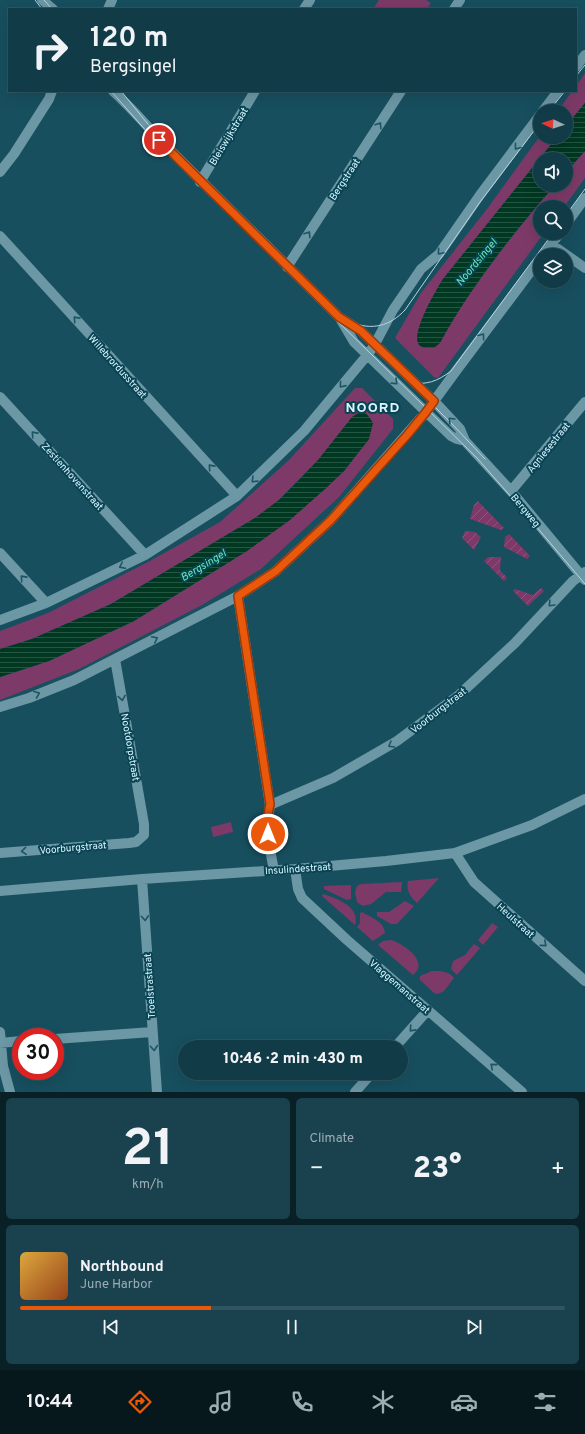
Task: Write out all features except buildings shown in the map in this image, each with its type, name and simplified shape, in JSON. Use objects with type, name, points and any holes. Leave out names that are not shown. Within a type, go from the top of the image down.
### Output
[{"type":"street","points":[[41,0],[53,8]]},
{"type":"street","points":[[577,66],[585,55]]},
{"type":"street","name":"Bergweg","points":[[114,92],[128,104],[151,131],[200,182],[339,317],[361,331],[434,401],[460,429],[465,441],[511,491],[582,576]]},
{"type":"street","name":"Bergweg","points":[[122,92],[128,104]]},
{"type":"street","name":"Bleiswijkstraat","points":[[200,182],[254,92]]},
{"type":"street","name":"Bergstraat","points":[[287,266],[400,92]]},
{"type":"street","points":[[548,104],[557,92]]},
{"type":"street","points":[[0,172],[14,154],[50,95]]},
{"type":"street","points":[[0,620],[46,603],[145,555],[237,496],[304,431],[367,355],[375,344],[393,310],[421,269],[439,254],[480,195],[533,124]]},
{"type":"street","points":[[573,214],[585,198]]},
{"type":"street","name":"Willebrordusstraat","points":[[0,236],[237,496]]},
{"type":"street","points":[[549,248],[555,240]]},
{"type":"street","points":[[552,244],[585,268]]},
{"type":"street","points":[[0,707],[29,698],[74,680],[238,596],[276,571],[331,520],[426,412],[533,268]]},
{"type":"street","name":"Bergweg","points":[[339,317],[354,342],[367,355],[451,436],[465,441]]},
{"type":"street","name":"Zestienhovenstraat","points":[[0,397],[145,555]]},
{"type":"street","name":"Agniesestraat","points":[[511,491],[585,402]]},
{"type":"street","points":[[0,553],[46,603]]},
{"type":"street","name":"Voorburgstraat","points":[[270,804],[333,778],[397,741],[459,695],[515,643],[573,581],[582,576]]},
{"type":"street","points":[[238,596],[270,804],[267,820],[274,870]]},
{"type":"street","name":"Nootdorpstraat","points":[[115,659],[144,824],[144,835]]},
{"type":"street","name":"Insulindestraat","points":[[0,891],[142,879],[295,869],[455,853],[532,825],[585,799]]},
{"type":"street","name":"Voorburgstraat","points":[[0,853],[129,843],[136,842],[144,835]]},
{"type":"street","name":"Heulstraat","points":[[455,853],[474,882],[514,919],[585,980]]},
{"type":"street","name":"Vlaggemanstraat","points":[[295,869],[298,889],[302,898],[522,1092]]},
{"type":"street","name":"Troelstrastraat","points":[[142,879],[157,1092]]},
{"type":"street","points":[[401,1040],[428,1010]]},
{"type":"street","points":[[64,1038],[152,1032]]},
{"type":"street","points":[[10,1092],[3,1066],[0,1039],[12,1040]]},
{"type":"street","points":[[355,1092],[366,1080]]},
{"type":"shaded area","points":[[379,0],[426,0],[431,3],[428,8],[374,8]]},
{"type":"shaded area","points":[[585,73],[585,103],[573,118],[573,104],[563,104],[571,92],[577,92],[577,85]]},
{"type":"shaded area","points":[[534,144],[551,144],[545,152],[533,152],[533,167],[443,279],[424,315],[450,324],[487,270],[533,211],[533,240],[539,240],[438,378],[434,377],[395,338],[421,293],[487,209]]},
{"type":"shaded area","points":[[585,151],[585,178],[569,200],[543,200],[549,192],[573,192],[573,164]]},
{"type":"shaded area","points":[[355,388],[362,388],[393,419],[393,429],[339,497],[261,569],[202,605],[79,669],[0,700],[0,677],[49,661],[134,621],[247,551],[325,489],[344,471],[369,439],[318,460],[279,500],[255,518],[111,604],[32,639],[0,649],[0,631],[48,613],[148,562],[220,522],[289,460]]},
{"type":"shaded area","points":[[478,501],[504,528],[501,530],[470,519],[474,505]]},
{"type":"shaded area","points":[[465,531],[475,532],[481,537],[474,550],[462,538]]},
{"type":"shaded area","points":[[509,534],[530,556],[527,559],[504,547],[505,537]]},
{"type":"shaded area","points":[[488,557],[501,557],[500,570],[507,578],[504,581],[484,561]]},
{"type":"shaded area","points":[[541,588],[544,591],[528,606],[513,591],[515,589],[533,595]]},
{"type":"shaded area","points":[[231,822],[233,832],[213,837],[211,827]]},
{"type":"shaded area","points":[[439,878],[417,903],[412,898],[408,890],[408,881]]},
{"type":"shaded area","points":[[402,882],[401,892],[386,892],[371,904],[363,906],[357,902],[355,892],[357,886],[361,884]]},
{"type":"shaded area","points":[[350,885],[351,899],[347,900],[324,889],[324,886]]},
{"type":"shaded area","points":[[323,894],[346,904],[351,908],[356,919],[355,925],[322,896]]},
{"type":"shaded area","points":[[405,901],[414,906],[397,924],[391,924],[377,916],[377,912],[389,912]]},
{"type":"shaded area","points":[[362,912],[380,923],[383,926],[385,933],[373,941],[357,927],[360,923],[360,913]]},
{"type":"shaded area","points":[[492,923],[498,927],[483,945],[478,940]]},
{"type":"shaded area","points":[[391,940],[408,949],[417,959],[419,965],[413,975],[378,945],[383,941]]},
{"type":"shaded area","points":[[474,944],[480,948],[457,975],[451,969],[453,961],[465,955]]},
{"type":"shaded area","points":[[432,971],[442,971],[454,978],[444,991],[438,994],[434,993],[420,980],[420,976]]},
{"type":"water","points":[[585,103],[585,151],[573,164],[573,152],[545,152],[551,144],[573,144],[573,118]]},
{"type":"water","name":"Noordsingel","points":[[533,167],[533,192],[549,192],[542,200],[533,200],[533,210],[493,261],[465,301],[440,343],[434,348],[422,347],[419,345],[417,339],[421,322],[443,279]]},
{"type":"water","name":"Bergsingel","points":[[360,412],[368,415],[373,423],[369,439],[344,471],[290,520],[247,551],[134,621],[49,661],[0,677],[0,649],[32,639],[111,604],[255,518],[279,500],[300,479],[318,460],[352,417]]},
{"type":"tram line","points":[[35,0],[41,8]]},
{"type":"tram line","points":[[44,0],[51,8]]},
{"type":"tram line","points":[[577,75],[585,65]]},
{"type":"tram line","points":[[112,92],[163,150],[477,458],[585,584]]},
{"type":"tram line","points":[[122,92],[156,134]]},
{"type":"tram line","points":[[555,104],[564,92]]},
{"type":"tram line","points":[[351,322],[366,326],[380,325],[393,320],[405,310],[480,202],[533,132]]},
{"type":"tram line","points":[[573,205],[585,189]]},
{"type":"tram line","points":[[259,236],[374,346],[485,459]]},
{"type":"tram line","points":[[409,382],[432,382],[451,371],[548,240]]},
{"type":"district","name":"NOORD","points":[[373,407]]},
{"type":"route","points":[[159,140],[200,182],[339,317],[361,331],[434,401],[408,434],[331,520],[294,556],[276,571],[238,596],[270,804],[267,820],[268,834]]}]
